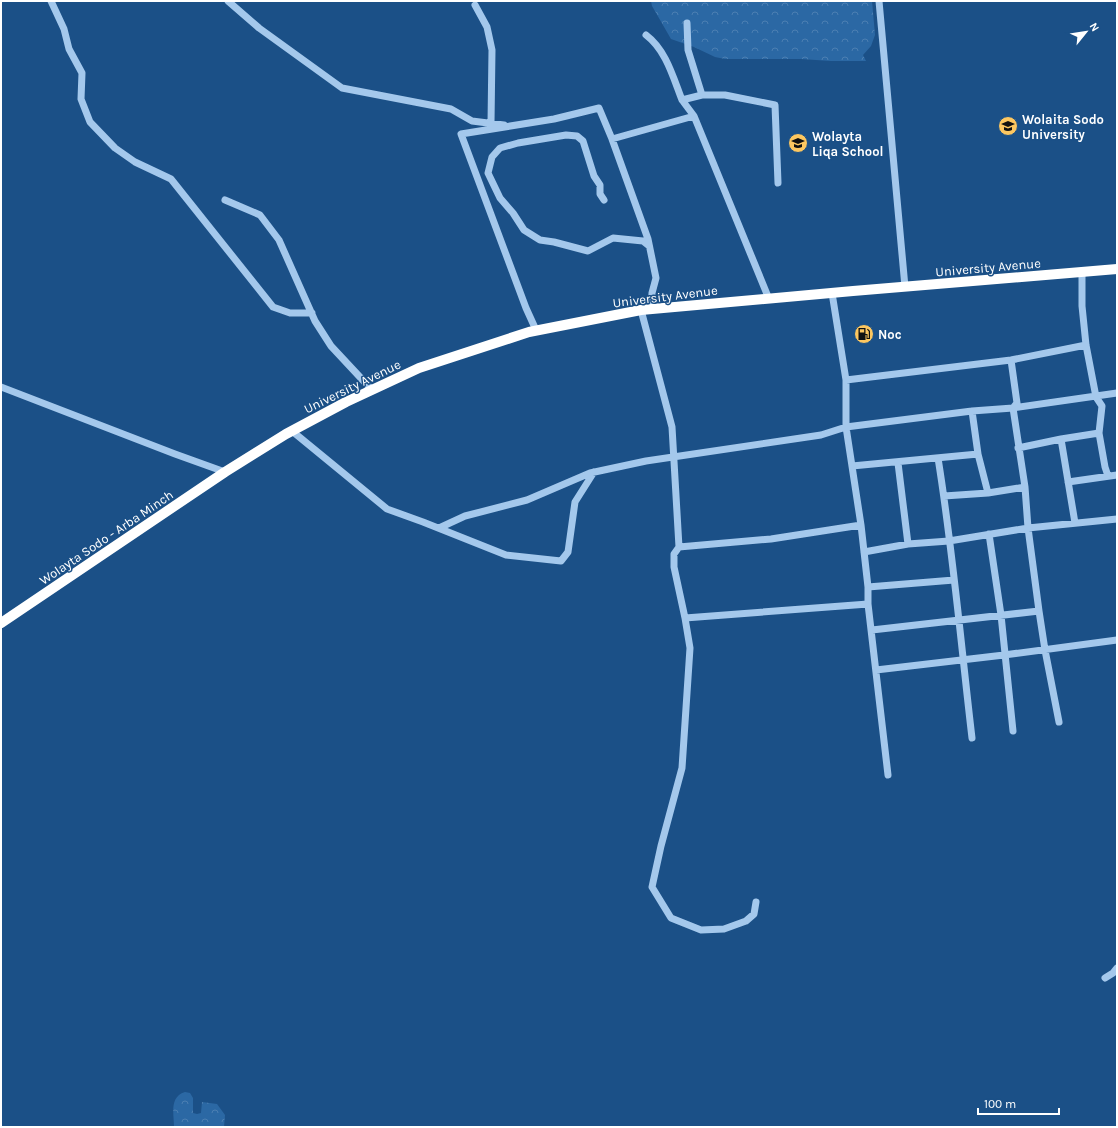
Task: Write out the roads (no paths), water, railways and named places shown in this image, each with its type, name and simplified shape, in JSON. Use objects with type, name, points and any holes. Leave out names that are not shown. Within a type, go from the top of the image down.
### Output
[{"type":"highway","name":"University Avenue","points":[[225,472],[292,431],[346,402],[419,368],[536,330],[646,309],[1117,269]]},
{"type":"highway","name":"Wolayta Sodo - Arba Minch","points":[[1,623],[225,472]]},
{"type":"street","points":[[51,1],[64,29],[70,49],[82,73],[81,99],[90,122],[116,148],[135,162],[171,179],[273,307],[290,313],[312,313]]},
{"type":"street","points":[[228,1],[259,28],[342,88],[451,109],[472,121],[491,122],[510,126]]},
{"type":"street","points":[[879,1],[905,287]]},
{"type":"street","points":[[475,5],[488,27],[492,50],[491,122]]},
{"type":"street","points":[[687,24],[688,50],[702,95]]},
{"type":"street","points":[[646,35],[654,41],[661,51],[682,100],[694,116],[769,299]]},
{"type":"street","points":[[682,100],[702,95],[725,95],[776,105],[778,183]]},
{"type":"street","points":[[536,330],[526,308],[461,134],[554,119],[599,108],[612,139],[648,239],[648,245],[656,278],[646,309],[672,427],[679,546],[674,554],[674,567],[686,618],[690,648],[682,768],[652,887],[671,918],[700,930],[724,929],[746,921],[754,914],[756,902]]},
{"type":"street","points":[[612,139],[694,116]]},
{"type":"street","points":[[604,200],[600,194],[600,185],[594,176],[583,141],[577,136],[566,134],[548,136],[518,143],[500,148],[492,157],[488,173],[500,198],[513,213],[524,230],[540,240],[588,251],[613,238],[643,242],[648,245]]},
{"type":"street","points":[[225,200],[260,215],[279,240],[315,321],[331,346],[372,390]]},
{"type":"street","points":[[1082,272],[1082,306],[1086,345],[1096,397],[1102,406],[1099,433],[1108,476]]},
{"type":"street","points":[[832,293],[846,380],[846,427],[861,525],[868,587],[868,604],[888,775]]},
{"type":"street","points":[[846,380],[1011,360],[1086,345]]},
{"type":"street","points":[[1011,360],[1017,403],[1013,408],[1025,487],[1028,528],[1039,611],[1059,722]]},
{"type":"street","points":[[1,387],[225,472]]},
{"type":"street","points":[[440,528],[465,516],[527,500],[594,472],[646,461],[821,435],[846,427],[972,411],[1013,408],[1117,393]]},
{"type":"street","points":[[972,411],[978,454],[988,492]]},
{"type":"street","points":[[292,431],[387,509],[440,528],[506,555],[561,561],[568,552],[575,502],[594,472]]},
{"type":"street","points":[[1018,448],[1099,433]]},
{"type":"street","points":[[1061,439],[1075,523]]},
{"type":"street","points":[[852,466],[898,463],[978,454]]},
{"type":"street","points":[[938,458],[944,496],[972,738]]},
{"type":"street","points":[[898,463],[908,544]]},
{"type":"street","points":[[1068,482],[1117,476]]},
{"type":"street","points":[[944,496],[1025,487]]},
{"type":"street","points":[[864,552],[908,544],[949,541],[1028,528],[1117,519]]},
{"type":"street","points":[[679,546],[771,539],[861,525]]},
{"type":"street","points":[[988,534],[1001,615],[1013,731]]},
{"type":"street","points":[[868,587],[954,580]]},
{"type":"street","points":[[686,618],[868,604]]},
{"type":"street","points":[[872,630],[1039,611]]},
{"type":"street","points":[[876,670],[1117,640]]},
{"type":"street","points":[[1105,978],[1113,973],[1117,968]]},
{"type":"place","name":"Wolaita Sodo University","points":[[1008,126]]},
{"type":"place","name":"Wolayta Liqa School","points":[[798,143]]},
{"type":"place","name":"Noc","points":[[864,334]]}]
